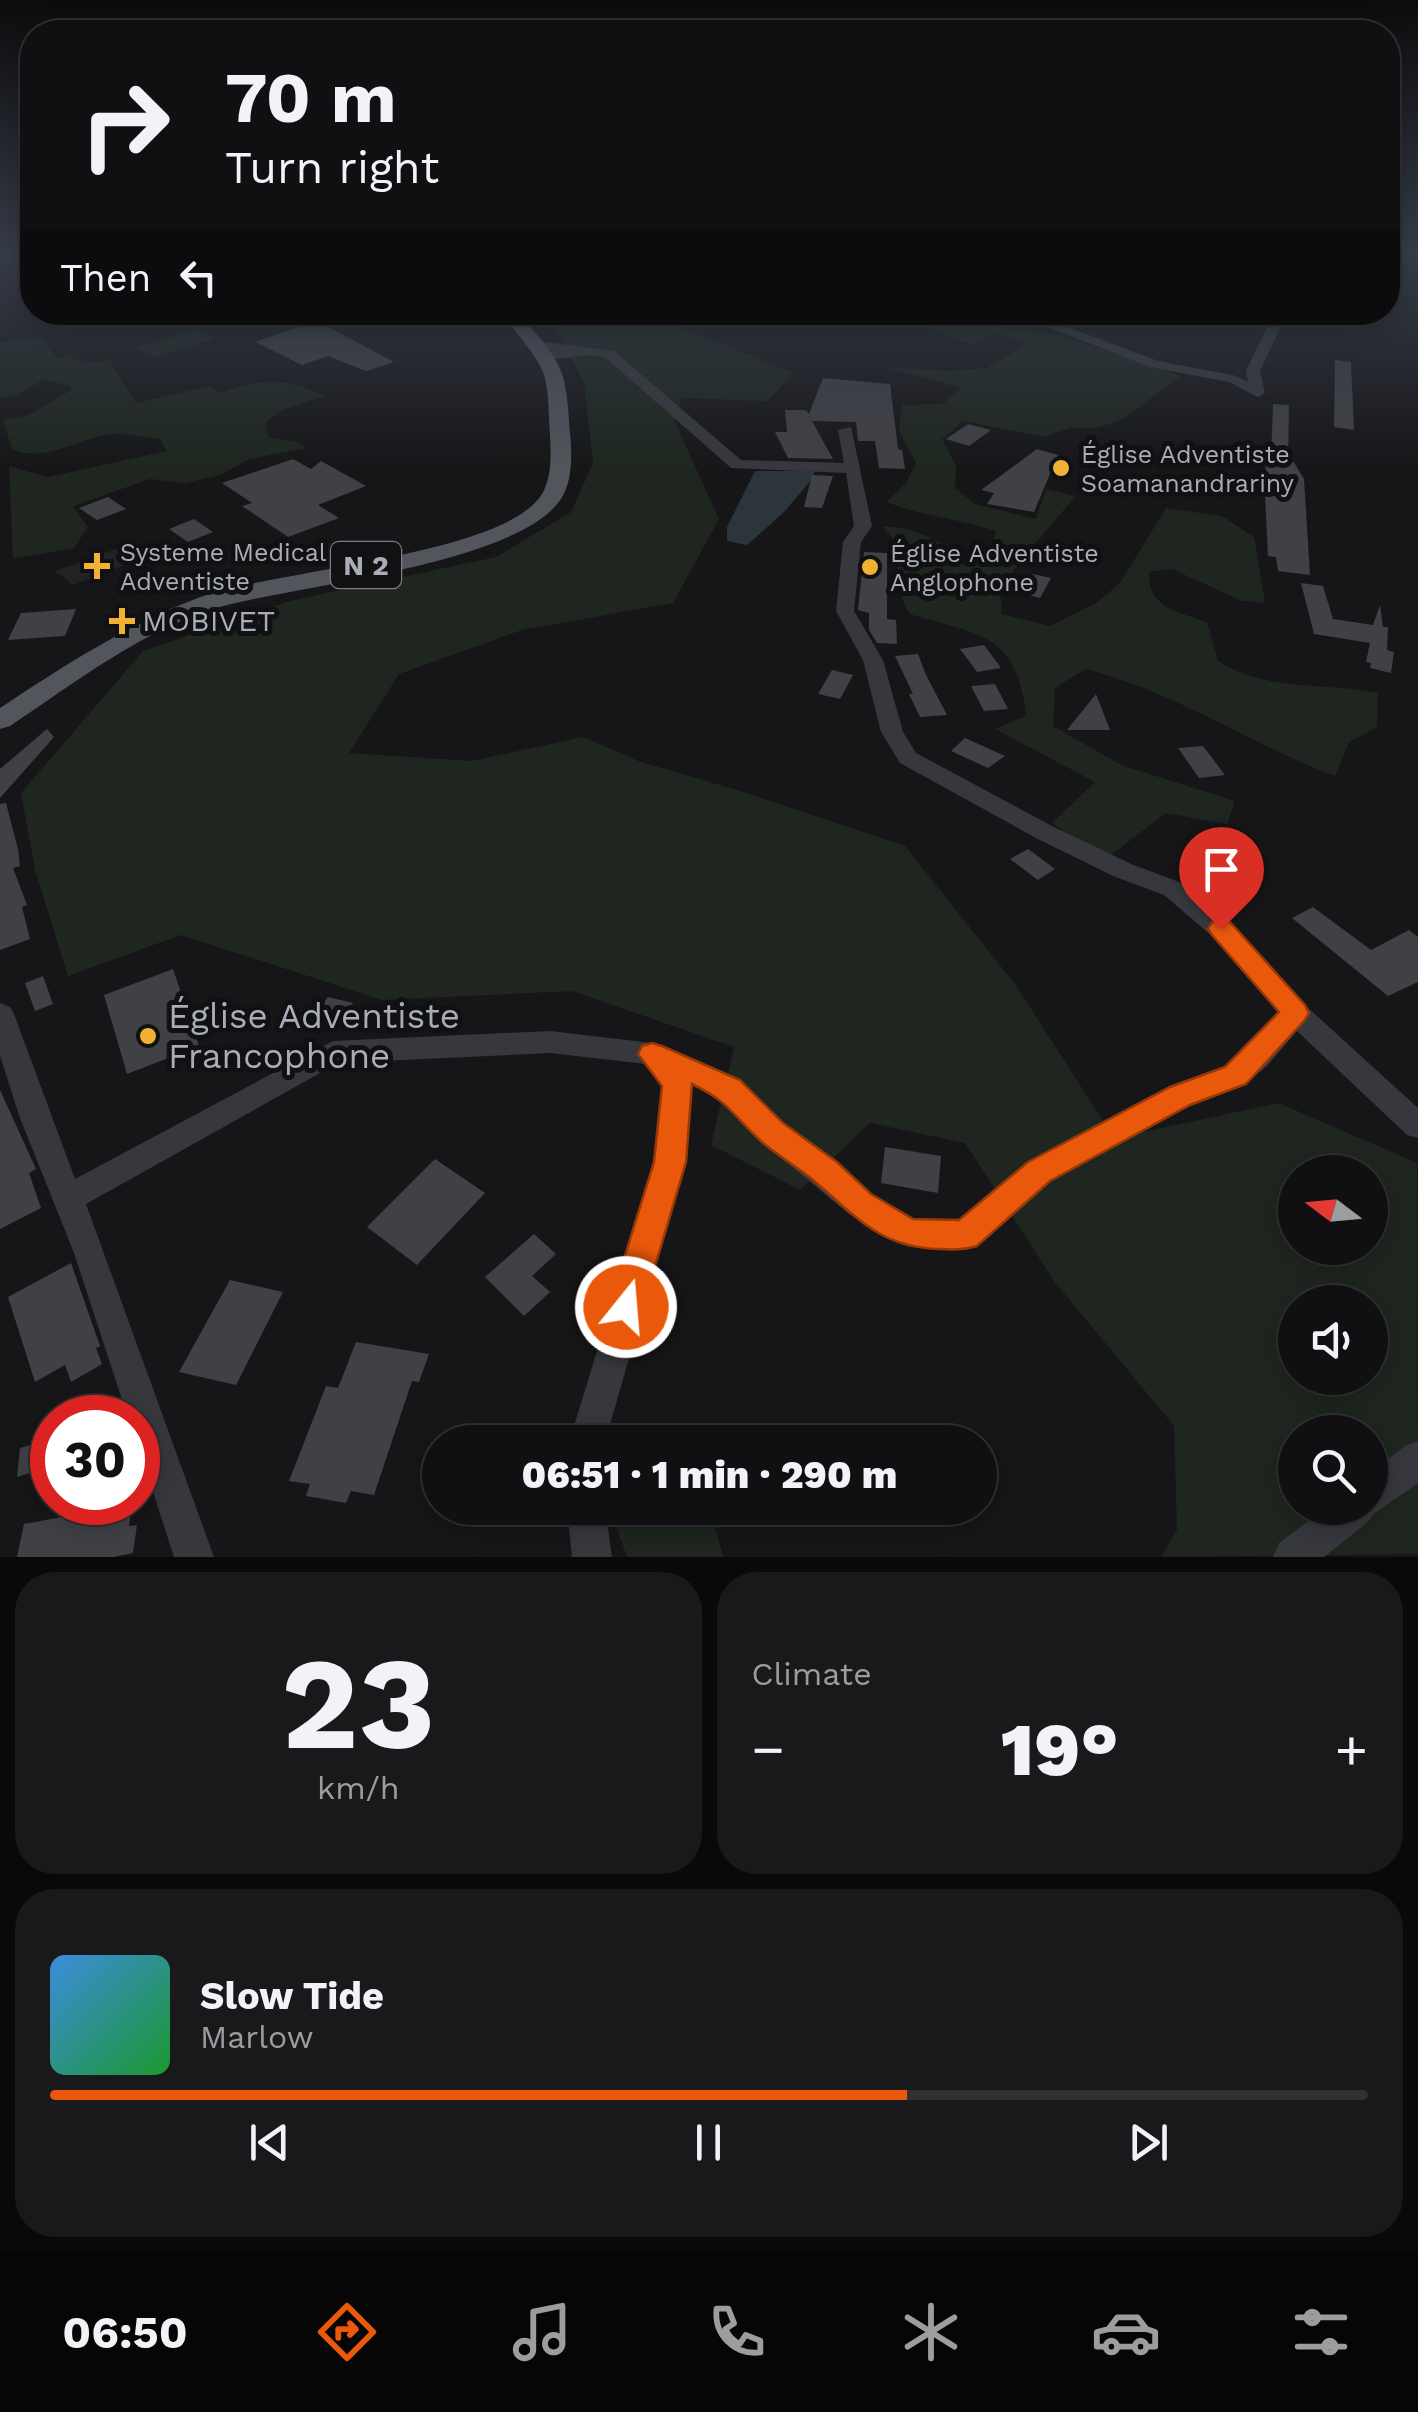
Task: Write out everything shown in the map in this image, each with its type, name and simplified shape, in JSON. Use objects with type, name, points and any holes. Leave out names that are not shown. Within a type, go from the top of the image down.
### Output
[{"type":"main road","name":"N 2","points":[[0,720],[116,644],[209,602],[442,551],[492,537],[527,521],[552,496],[562,462],[556,377],[542,350],[520,325]]},
{"type":"street","points":[[1050,325],[1156,364],[1232,379],[1258,393],[1253,371],[1275,325]]},
{"type":"street","points":[[542,350],[609,354],[737,464],[851,468]]},
{"type":"street","points":[[846,430],[863,526],[852,542],[845,611],[873,660],[892,732],[908,758],[1091,854],[1173,888],[1221,929],[1296,1013],[1418,1126]]},
{"type":"street","points":[[69,1198],[333,1052],[550,1042],[652,1054],[730,1088],[772,1132],[826,1172],[860,1204],[909,1234],[966,1235],[1039,1172],[1180,1096],[1236,1076],[1296,1013]]},
{"type":"street","points":[[0,1014],[35,1118],[69,1198],[194,1557]]},
{"type":"street","points":[[591,1425],[670,1162],[677,1083],[652,1054]]},
{"type":"street","points":[[1388,1482],[1418,1459]]},
{"type":"street","points":[[588,1525],[592,1557]]},
{"type":"street","points":[[1292,1557],[1334,1525]]},
{"type":"shaded area","points":[[554,325],[673,325],[794,373],[767,401],[682,398],[674,420],[719,519],[673,603],[522,630],[399,674],[349,753],[472,761],[583,737],[641,762],[905,846],[1015,984],[1114,1138],[1279,1103],[1417,1163],[1418,1554],[1161,1557],[1177,1530],[1174,1426],[1054,1281],[965,1143],[870,1123],[800,1190],[711,1145],[734,1047],[572,991],[382,1000],[181,935],[68,976],[35,870],[21,793],[143,651],[290,601],[496,557],[571,512],[593,463],[584,383]]},
{"type":"shaded area","points":[[923,325],[982,325],[1063,336],[1181,376],[1123,419],[1097,428],[1070,428],[1045,437],[963,421],[942,439],[956,466],[955,488],[975,504],[1036,519],[1046,489],[1076,496],[1023,557],[1000,592],[1002,614],[1050,626],[1096,603],[1120,583],[1166,508],[1222,516],[1254,537],[1265,603],[1242,601],[1172,569],[1149,572],[1153,594],[1167,607],[1207,622],[1218,661],[1236,671],[1275,682],[1378,693],[1377,727],[1349,742],[1335,776],[1150,690],[1085,669],[1055,688],[1053,726],[1121,765],[1235,801],[1227,824],[1166,813],[1106,859],[1052,823],[1095,782],[995,729],[1026,716],[1014,668],[991,642],[910,614],[897,572],[898,545],[883,527],[929,537],[950,550],[965,567],[992,545],[996,531],[887,502],[906,483],[916,463],[899,430],[902,405],[943,404],[961,388],[885,367],[947,371],[986,368],[1029,344],[996,333],[970,344]]},
{"type":"shaded area","points":[[195,330],[215,339],[155,357],[136,348]]},
{"type":"shaded area","points":[[43,338],[56,358],[69,356],[84,364],[109,360],[136,403],[209,386],[221,393],[274,382],[298,385],[325,396],[282,410],[265,423],[269,438],[298,442],[307,448],[249,459],[221,475],[185,483],[150,479],[73,506],[88,527],[74,548],[13,559],[9,466],[47,477],[167,451],[160,439],[118,434],[50,452],[12,449],[3,420],[29,415],[71,390],[71,386],[43,380],[15,396],[0,398],[0,342]]},
{"type":"shaded area","points":[[755,471],[814,471],[814,477],[783,513],[747,545],[727,541],[727,527]]},
{"type":"shaded area","name":"Systeme Medical Adventiste","points":[[124,546],[142,559],[73,585],[55,571]]},
{"type":"shaded area","points":[[616,1525],[714,1525],[724,1557],[627,1557]]},
{"type":"building","points":[[304,325],[324,325],[394,362],[366,371],[328,356],[302,365],[255,342]]},
{"type":"building","points":[[1335,360],[1351,362],[1354,430],[1334,427]]},
{"type":"building","points":[[823,378],[890,384],[898,449],[902,450],[905,469],[879,468],[875,441],[858,441],[856,422],[812,421],[833,459],[788,458],[775,432],[787,432],[785,410],[806,410],[809,414]]},
{"type":"building","points":[[1273,404],[1289,405],[1288,460],[1293,461],[1304,479],[1310,575],[1278,571],[1276,557],[1268,556],[1265,496],[1270,497],[1264,458],[1271,458]]},
{"type":"building","points":[[968,424],[991,430],[969,446],[946,439]]},
{"type":"building","points":[[1037,449],[1058,455],[1034,512],[987,504],[994,493],[981,490]]},
{"type":"building","points":[[293,459],[311,469],[321,461],[366,486],[318,505],[339,518],[288,537],[242,506],[252,503],[222,483]]},
{"type":"building","points":[[812,475],[833,476],[822,508],[804,507]]},
{"type":"building","points":[[108,497],[126,509],[97,520],[79,508]]},
{"type":"building","points":[[194,519],[213,532],[188,542],[169,529]]},
{"type":"building","points":[[864,552],[887,553],[887,619],[896,620],[897,644],[877,643],[869,630],[869,613],[858,610]]},
{"type":"building","points":[[1028,573],[1051,578],[1040,598],[1017,592]]},
{"type":"building","points":[[1301,583],[1323,586],[1333,619],[1373,625],[1380,605],[1383,627],[1388,627],[1387,650],[1394,652],[1391,673],[1370,668],[1371,663],[1366,662],[1370,643],[1314,634]]},
{"type":"building","points":[[76,609],[65,636],[8,640],[21,613]]},
{"type":"building","points":[[984,645],[1001,668],[977,672],[960,649]]},
{"type":"building","points":[[918,654],[947,715],[920,717],[909,694],[913,694],[895,656]]},
{"type":"building","points":[[832,670],[853,675],[840,699],[818,694]]},
{"type":"building","points":[[995,684],[1008,709],[984,711],[971,686]]},
{"type":"building","points":[[1096,694],[1110,730],[1067,730]]},
{"type":"building","points":[[47,729],[54,737],[0,798],[0,769]]},
{"type":"building","points":[[965,738],[1005,756],[988,768],[951,751]]},
{"type":"building","points":[[1203,746],[1225,775],[1199,778],[1178,748]]},
{"type":"building","points":[[6,803],[20,866],[13,868],[27,905],[22,907],[30,939],[0,950],[0,804]]},
{"type":"building","points":[[1199,836],[1245,858],[1233,872],[1187,850]]},
{"type":"building","points":[[1028,849],[1055,869],[1038,880],[1010,859]]},
{"type":"building","points":[[1313,907],[1371,950],[1409,930],[1418,937],[1418,982],[1388,996],[1292,918]]},
{"type":"building","points":[[173,969],[199,1046],[127,1074],[104,995]]},
{"type":"building","points":[[43,976],[53,1004],[35,1011],[25,983]]},
{"type":"building","points":[[328,997],[353,1003],[337,1026],[311,1020]]},
{"type":"building","points":[[0,1090],[36,1169],[29,1173],[41,1208],[0,1229]]},
{"type":"building","points":[[885,1147],[941,1156],[938,1193],[881,1183]]},
{"type":"building","points":[[435,1159],[485,1193],[417,1265],[367,1227]]},
{"type":"building","points":[[534,1234],[556,1254],[532,1276],[550,1292],[524,1316],[485,1277]]},
{"type":"building","points":[[71,1263],[100,1346],[96,1348],[102,1364],[71,1382],[65,1365],[35,1382],[8,1297]]},
{"type":"building","points":[[230,1280],[283,1292],[236,1385],[179,1372]]},
{"type":"building","points":[[356,1342],[429,1354],[419,1382],[412,1381],[374,1495],[351,1491],[346,1503],[306,1496],[310,1484],[289,1481],[326,1386],[338,1388]]},
{"type":"building","points":[[30,1445],[30,1473],[17,1477],[20,1448]]},
{"type":"building","points":[[24,1524],[137,1525],[133,1553],[113,1557],[17,1557]]},
{"type":"place","name":"Église Adventiste Soamanandrariny","points":[[1061,468]]},
{"type":"place","name":"Systeme Medical Adventiste","points":[[97,566]]},
{"type":"place","name":"Église Adventiste Anglophone","points":[[870,567]]},
{"type":"place","name":"MOBIVET","points":[[122,621]]},
{"type":"place","name":"Église Adventiste Francophone","points":[[148,1036]]},
{"type":"route","points":[[626,1307],[670,1162],[677,1083],[652,1054],[730,1088],[772,1132],[826,1172],[860,1204],[909,1234],[966,1235],[1039,1172],[1180,1096],[1236,1076],[1296,1013],[1221,929]]}]
